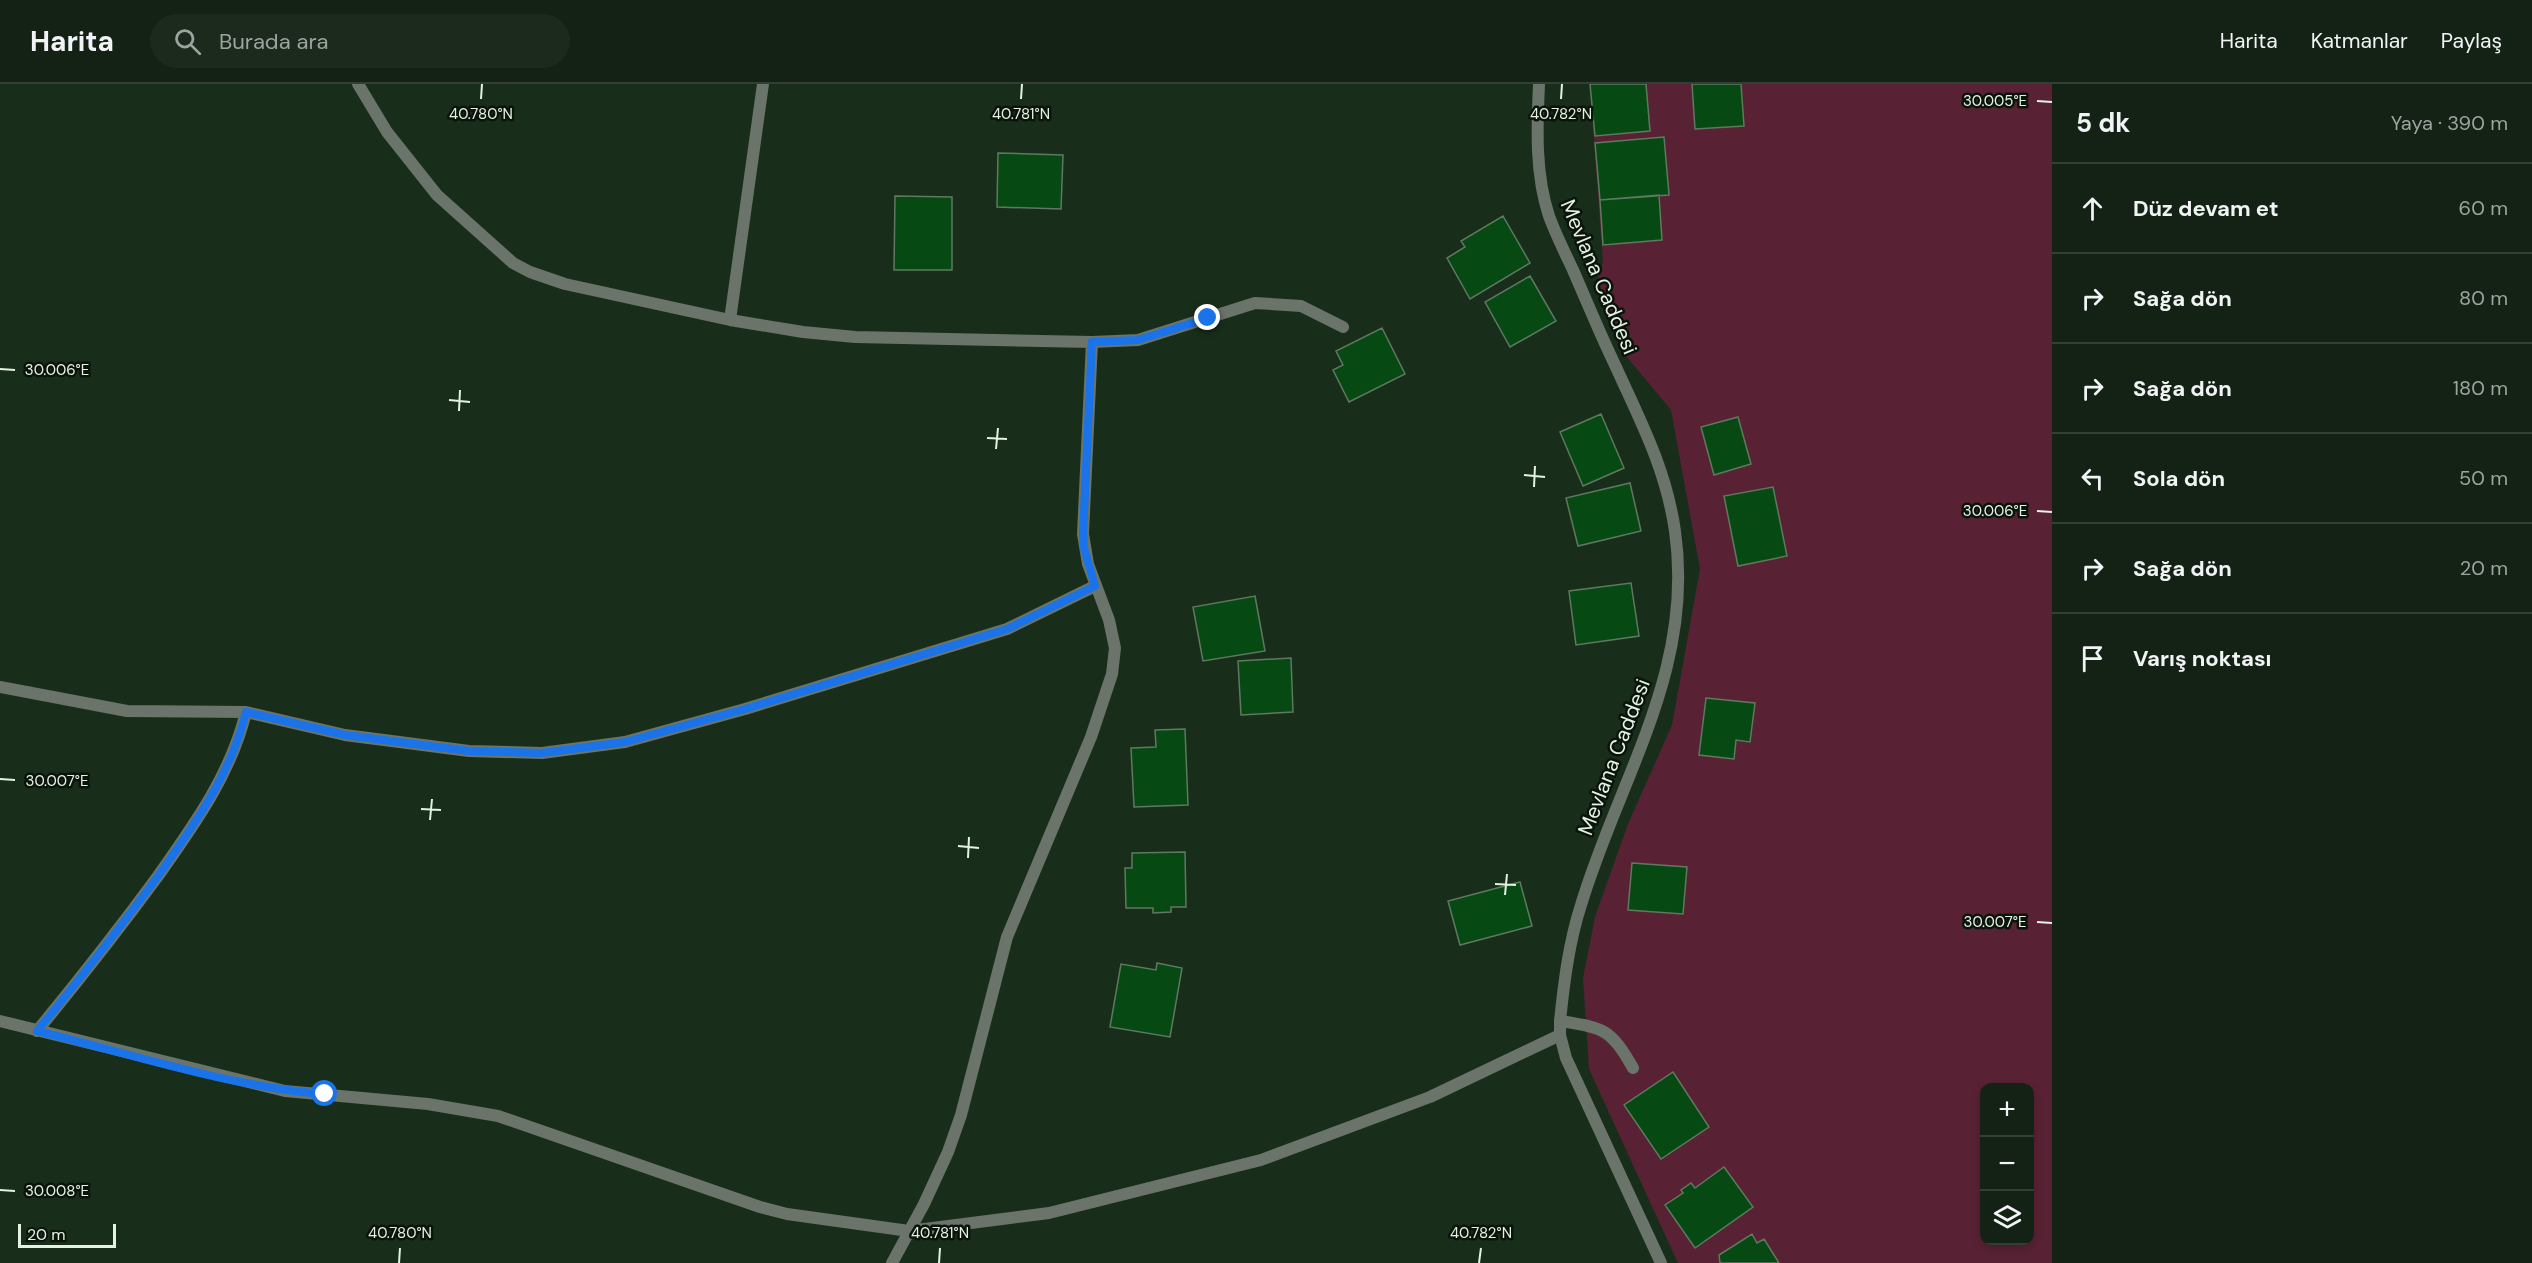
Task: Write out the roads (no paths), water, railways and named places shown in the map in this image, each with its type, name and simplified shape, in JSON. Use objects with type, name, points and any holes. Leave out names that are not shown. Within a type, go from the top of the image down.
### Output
[{"type":"street","points":[[358,84],[387,132],[437,195],[513,263],[530,272],[565,284],[730,320],[803,332],[855,337],[1092,342],[1138,340],[1255,303],[1301,306],[1343,327]]},
{"type":"street","points":[[730,320],[763,84]]},
{"type":"street","name":"Mevlana Caddesi","points":[[1539,84],[1539,163],[1550,216],[1656,453],[1675,531],[1676,603],[1669,663],[1651,724],[1600,850],[1581,904],[1573,932],[1560,1021],[1560,1035],[1573,1074],[1661,1263]]},
{"type":"street","points":[[892,1263],[948,1152],[961,1115],[1007,937],[1091,736],[1112,674],[1115,648],[1084,548],[1083,523],[1092,342]]},
{"type":"street","points":[[0,687],[127,711],[246,712],[345,735],[469,751],[542,753],[625,742],[745,709],[1007,629],[1095,586]]},
{"type":"street","points":[[37,1031],[114,936],[177,850],[230,763],[246,712]]},
{"type":"street","points":[[0,1021],[285,1091],[428,1104],[498,1116],[760,1207],[787,1214],[909,1231],[1049,1213],[1262,1160],[1430,1097],[1560,1035]]},
{"type":"street","points":[[1560,1021],[1602,1029],[1620,1045],[1633,1068]]}]
